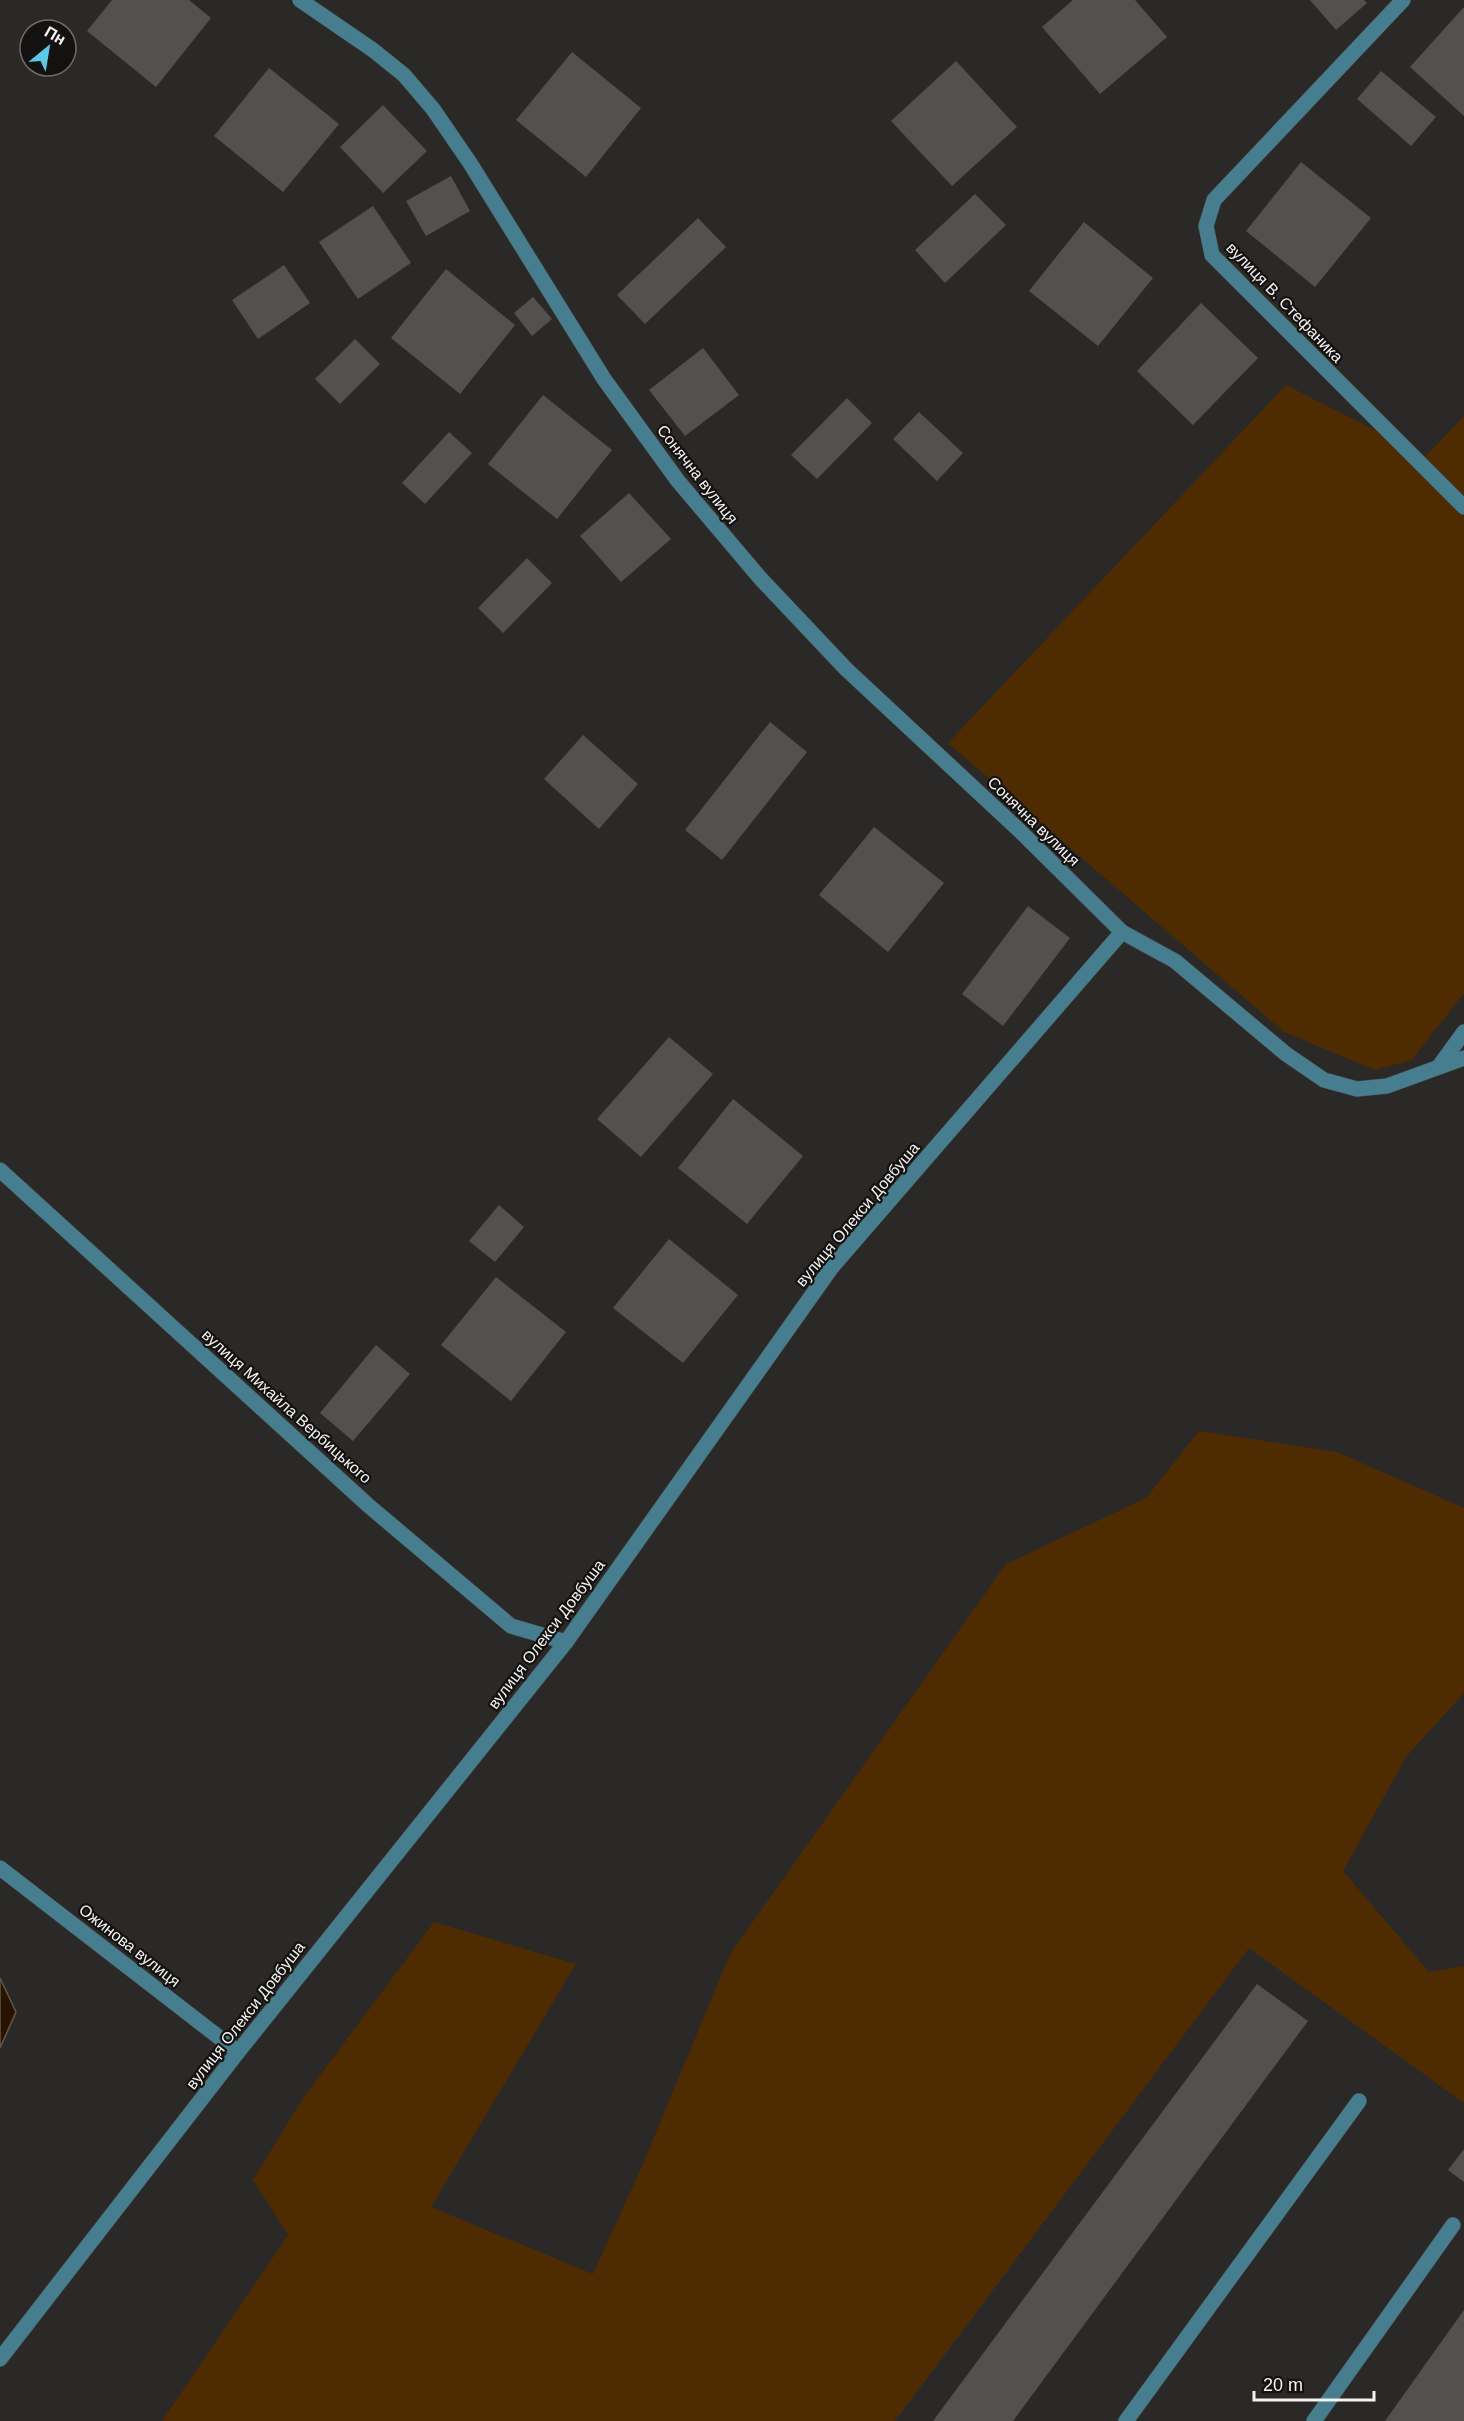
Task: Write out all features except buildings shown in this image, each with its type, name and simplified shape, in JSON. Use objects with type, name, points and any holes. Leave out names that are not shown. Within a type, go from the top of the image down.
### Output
[{"type":"street","name":"Сонячна вулиця","points":[[300,0],[373,50],[404,75],[433,109],[470,163],[604,380],[678,481],[760,578],[846,669],[1020,831],[1122,932],[1175,961],[1286,1054],[1324,1080],[1357,1089],[1387,1086],[1464,1058]]},
{"type":"street","name":"вулиця В. Стефаника","points":[[1403,0],[1214,200],[1206,226],[1212,255],[1464,507]]},
{"type":"street","name":"вулиця Олекси Довбуша","points":[[0,2359],[238,2052],[566,1642],[832,1268],[1122,932]]},
{"type":"street","points":[[1440,1065],[1464,1032]]},
{"type":"street","name":"вулиця Михайла Вербицького","points":[[0,1170],[369,1506],[511,1626],[566,1642]]},
{"type":"street","name":"Ожинова вулиця","points":[[0,1868],[238,2052]]},
{"type":"street","points":[[1126,2421],[1359,2101]]},
{"type":"street","points":[[1314,2421],[1454,2225]]},
{"type":"shaded area","points":[[1286,385],[1426,456],[1464,416],[1464,993],[1412,1060],[1375,1070],[1284,1032],[948,743]]},
{"type":"shaded area","points":[[1199,1431],[1337,1452],[1464,1508],[1464,1693],[1406,1757],[1343,1871],[1429,1972],[1464,1966],[1464,2103],[1249,1948],[895,2421],[162,2421],[288,2235],[253,2180],[303,2098],[434,1922],[576,1964],[431,2207],[593,2274],[642,2166],[730,1954],[1006,1564],[1146,1498]]},
{"type":"shaded area","points":[[0,1978],[16,2012],[0,2048]]}]
